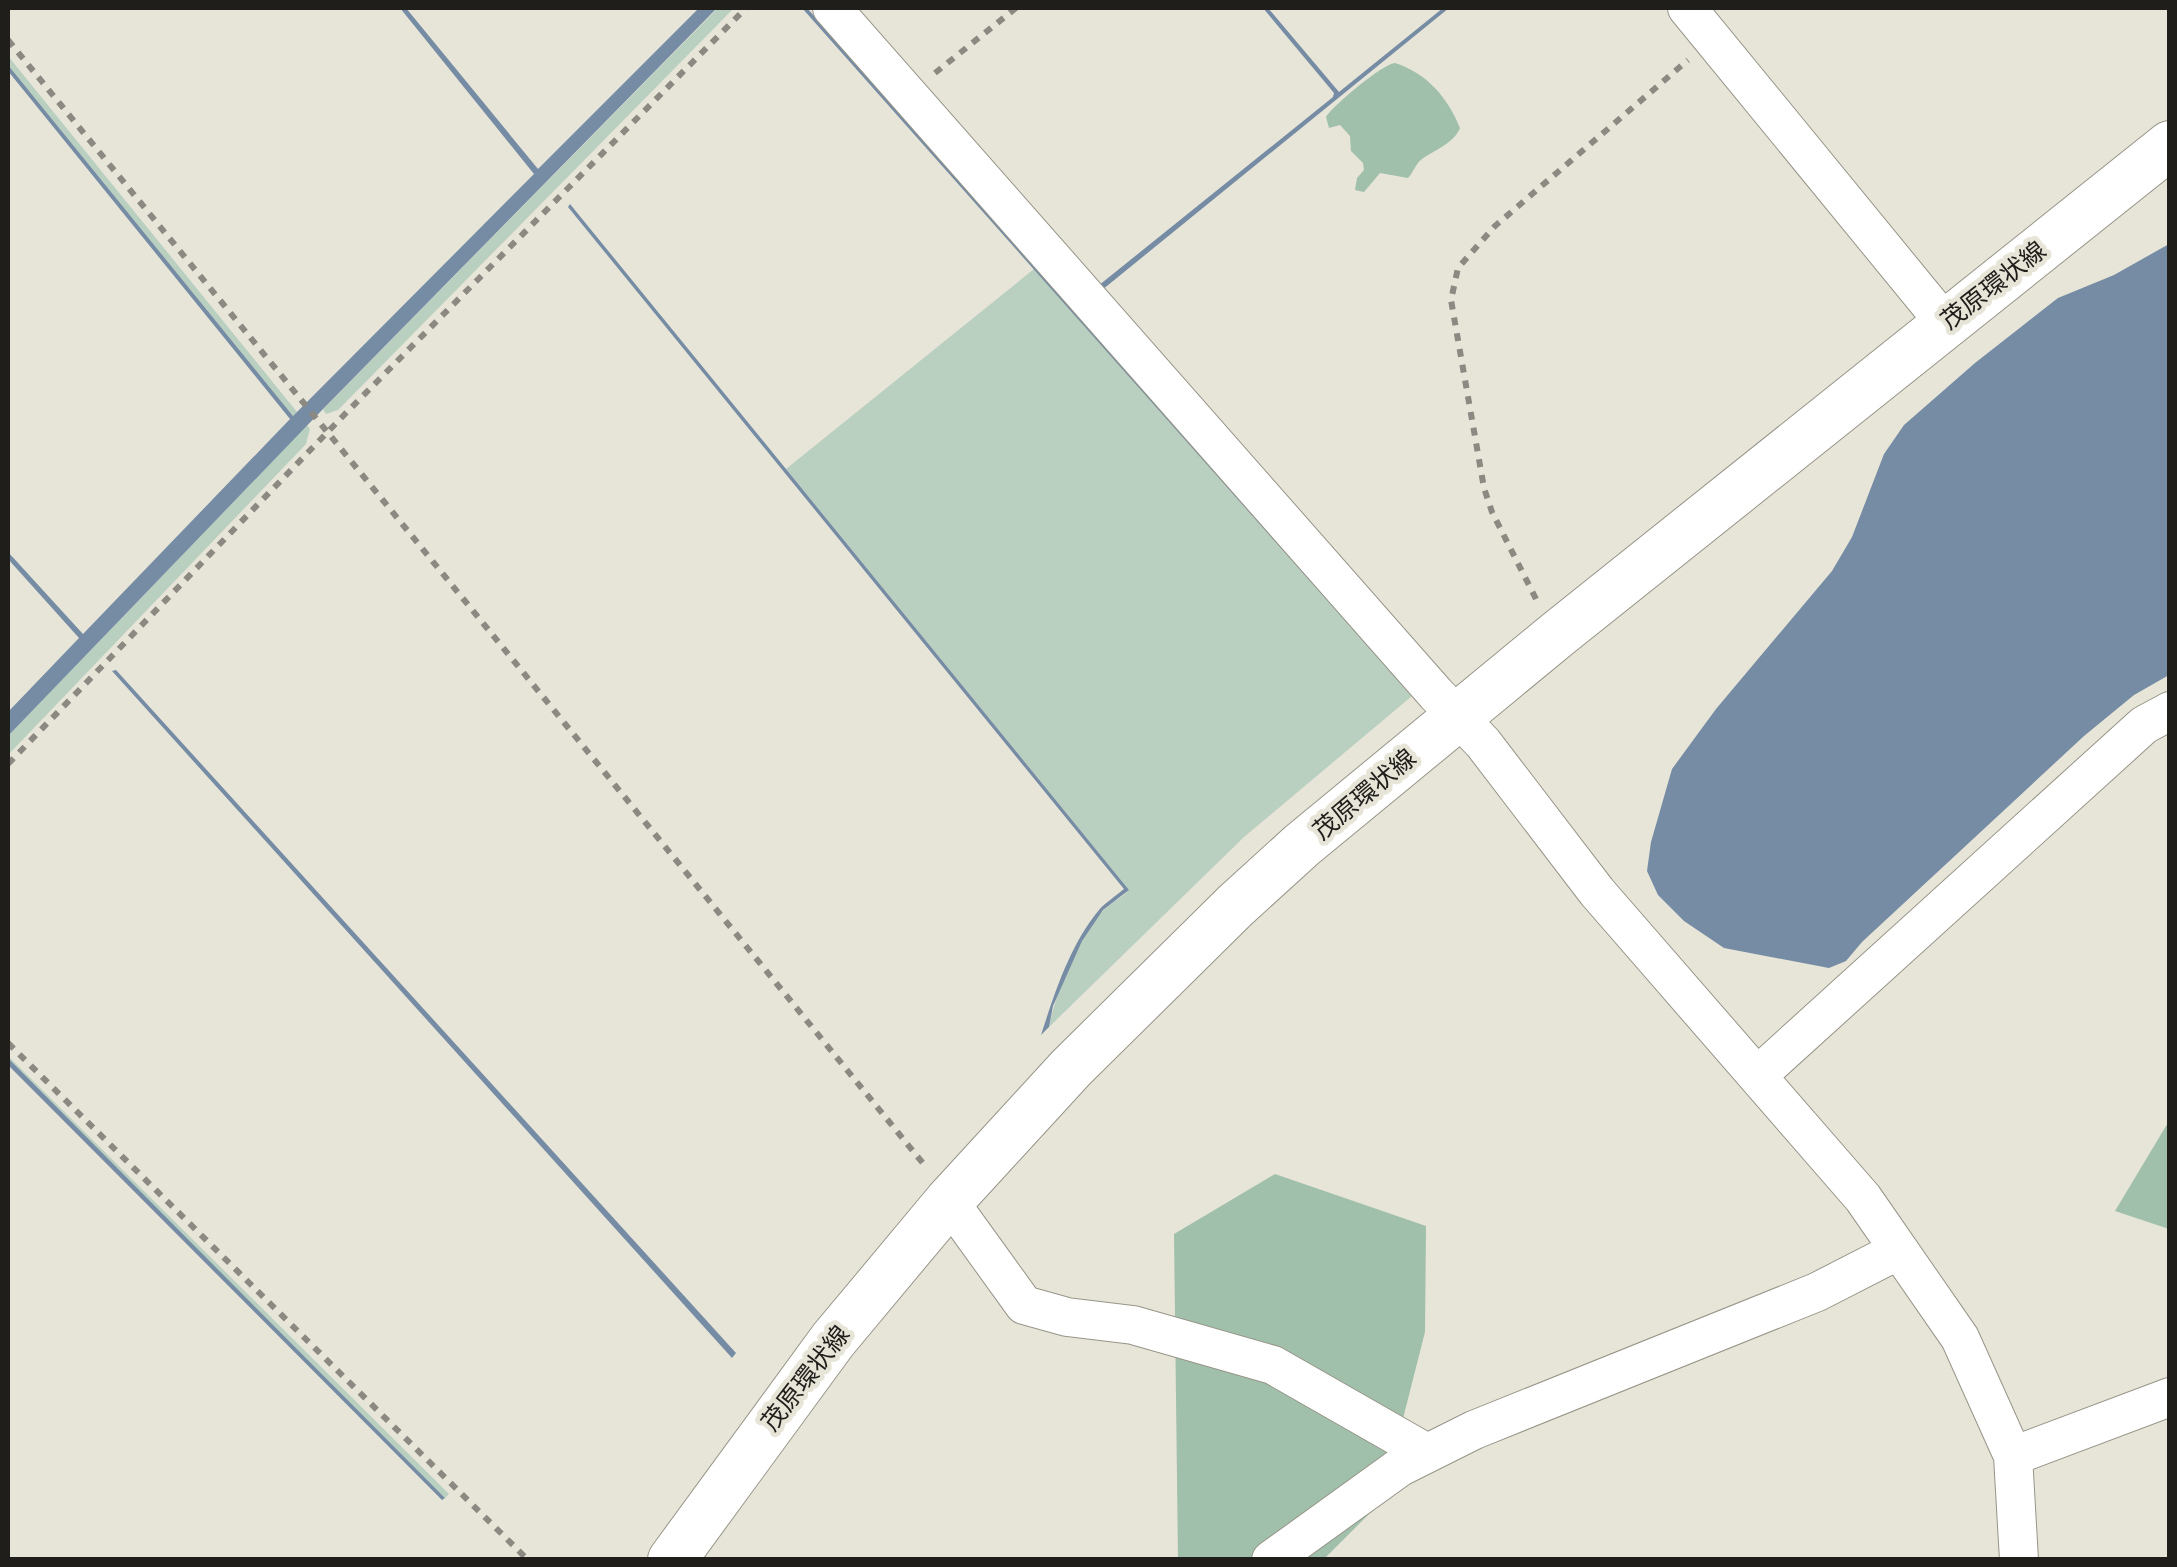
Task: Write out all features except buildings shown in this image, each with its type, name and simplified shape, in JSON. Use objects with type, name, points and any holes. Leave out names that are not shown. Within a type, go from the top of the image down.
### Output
[{"type":"main road","name":"茂原環状線","points":[[672,1560],[833,1340],[949,1200],[1070,1068],[1235,906],[1558,634],[2170,145]]},
{"type":"street","points":[[832,8],[1482,742],[1597,892],[1863,1198],[1960,1338],[2013,1456],[2019,1560]]},
{"type":"street","points":[[1688,8],[1945,323]]},
{"type":"street","points":[[1757,1076],[2144,725],[2170,711]]},
{"type":"street","points":[[949,1200],[1024,1305],[1067,1317],[1132,1324],[1273,1365],[1428,1453]]},
{"type":"street","points":[[1272,1560],[1400,1467],[1474,1430],[1817,1292],[1899,1250]]},
{"type":"street","points":[[2013,1456],[2170,1397]]},
{"type":"path","points":[[8,764],[746,8]]},
{"type":"path","points":[[909,94],[1016,8]]},
{"type":"path","points":[[1558,634],[1516,562],[1484,488],[1451,300],[1454,276],[1495,226],[1713,39]]},
{"type":"path","points":[[8,40],[949,1200]]},
{"type":"path","points":[[8,1043],[528,1560]]},
{"type":"green space","points":[[718,8],[734,8],[338,410],[326,414],[323,409]]},
{"type":"green space","points":[[8,56],[297,412],[293,416],[8,65]]},
{"type":"green space","points":[[1395,63],[1417,73],[1435,88],[1460,128],[1449,142],[1420,161],[1408,178],[1380,173],[1364,192],[1355,190],[1363,163],[1351,151],[1350,136],[1340,125],[1329,128],[1326,117],[1358,86]]},
{"type":"green space","points":[[1034,269],[1412,696],[1244,837],[1049,1027],[1063,981],[1085,934],[1104,910],[1129,890],[786,469]]},
{"type":"green space","points":[[307,425],[310,429],[306,444],[8,755],[8,736]]},
{"type":"green space","points":[[8,1058],[449,1494],[445,1498]]},
{"type":"green space","points":[[2169,1121],[2170,1229],[2115,1211]]},
{"type":"green space","points":[[1275,1174],[1426,1226],[1425,1332],[1382,1501],[1324,1559],[1178,1559],[1174,1234]]},
{"type":"water","points":[[400,8],[406,8],[538,169],[699,8],[717,8],[8,736],[8,712],[79,638],[8,559],[8,552],[83,634],[290,419],[8,71],[8,65],[293,416],[534,174]]},
{"type":"water","points":[[802,8],[807,8],[1408,685],[1406,689]]},
{"type":"water","points":[[1263,8],[1268,8],[1339,92],[1443,8],[1449,8],[1102,290],[1098,286],[1333,97],[1334,93]]},
{"type":"water","points":[[570,204],[1129,890],[1103,910],[1082,941],[1053,1006],[1049,1027],[1041,1035],[1080,938],[1099,910],[1124,889],[568,207]]},
{"type":"water","points":[[2169,244],[2169,675],[2134,695],[2084,736],[1846,961],[1829,968],[1724,948],[1684,921],[1658,895],[1647,871],[1651,842],[1672,769],[1716,709],[1832,571],[1852,537],[1884,454],[1904,425],[2058,298],[2114,275]]},
{"type":"water","points":[[116,670],[736,1353],[732,1358],[112,671]]},
{"type":"water","points":[[8,1058],[445,1498],[442,1500],[8,1065]]}]
